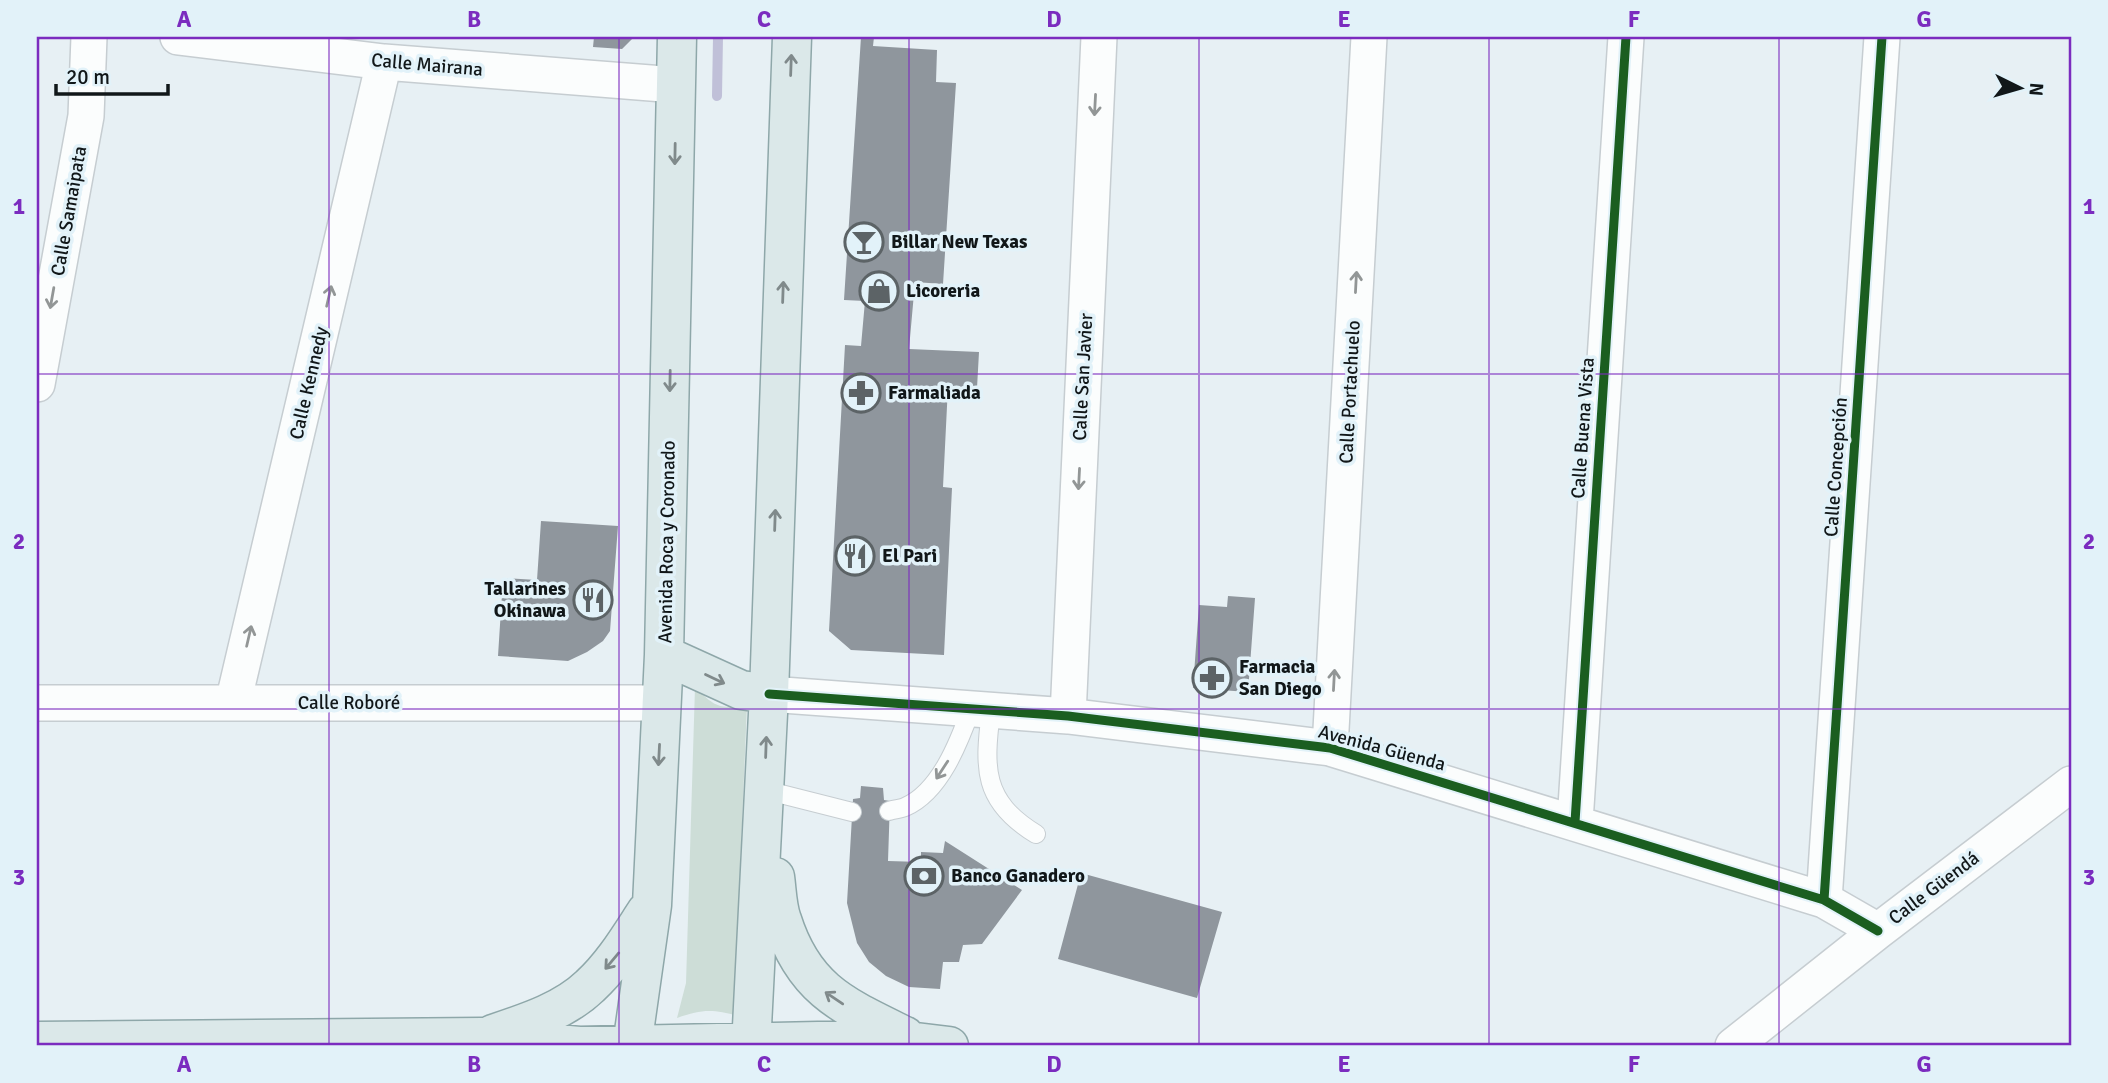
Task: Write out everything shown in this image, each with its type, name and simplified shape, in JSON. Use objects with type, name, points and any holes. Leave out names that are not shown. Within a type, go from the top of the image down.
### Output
[{"type":"main road","name":"Avenida Roca y Coronado","points":[[632,1046],[652,905],[662,703],[677,37]]},
{"type":"main road","points":[[751,1044],[769,694],[792,37]]},
{"type":"main road","points":[[664,655],[741,690],[769,694]]},
{"type":"main road","points":[[764,798],[781,918],[797,958],[822,989],[852,1010],[932,1044]]},
{"type":"main road","points":[[482,1037],[528,1023],[565,1004],[589,987],[619,954],[652,905]]},
{"type":"main road","points":[[37,1041],[482,1037],[579,1046],[863,1040],[932,1044]]},
{"type":"street","name":"Calle Samaipata","points":[[37,384],[86,116],[89,37]]},
{"type":"street","name":"Calle Mairana","points":[[178,37],[384,62],[676,85]]},
{"type":"street","name":"Calle San Javier","points":[[1069,716],[1098,37]]},
{"type":"street","name":"Calle Portachuelo","points":[[1330,748],[1369,37]]},
{"type":"street","name":"Calle Buena Vista","points":[[1575,822],[1626,37]]},
{"type":"street","name":"Calle Concepción","points":[[1824,900],[1882,37]]},
{"type":"street","name":"Calle Kennedy","points":[[233,703],[384,62]]},
{"type":"street","name":"Avenida Güenda","points":[[769,694],[1069,716],[1330,748],[1824,900],[1878,931]]},
{"type":"street","name":"Calle Roboré","points":[[37,703],[662,703]]},
{"type":"street","name":"Calle Güendá","points":[[1733,1046],[2071,784]]},
{"type":"lane","points":[[890,811],[907,806],[929,790],[981,710]]},
{"type":"lane","points":[[981,710],[988,775],[996,798],[1018,822],[1036,834]]},
{"type":"lane","points":[[764,798],[852,812]]},
{"type":"shaded area","points":[[695,687],[718,705],[747,705],[735,989],[738,1016],[708,1011],[677,1018],[686,983]]},
{"type":"building","points":[[594,37],[634,37],[622,49],[593,47]]},
{"type":"building","points":[[861,37],[874,37],[873,46],[937,50],[936,82],[956,83],[943,284],[915,282],[909,349],[979,352],[977,388],[948,386],[943,487],[952,488],[944,655],[851,650],[829,631],[845,345],[861,346],[865,301],[844,300]]},
{"type":"building","points":[[541,521],[618,526],[610,631],[603,641],[568,661],[498,656],[503,578],[537,580]]},
{"type":"building","points":[[1228,596],[1255,598],[1248,692],[1193,688],[1199,605],[1227,607]]},
{"type":"building","name":"Banco Ganadero","points":[[861,786],[883,788],[884,800],[890,801],[888,861],[921,862],[921,852],[943,853],[945,841],[1022,890],[982,944],[963,945],[959,962],[943,962],[940,989],[909,987],[886,976],[869,962],[857,943],[847,903],[853,799],[860,798]]},
{"type":"building","points":[[1081,873],[1222,912],[1197,998],[1058,959]]},
{"type":"waterway","points":[[717,96],[718,37]]},
{"type":"cycle path","points":[[1575,822],[1626,37]]},
{"type":"cycle path","points":[[1824,900],[1882,37]]},
{"type":"cycle path","points":[[769,694],[1068,716],[1330,748],[1824,900],[1878,931]]},
{"type":"place","name":"Billar New Texas","points":[[864,242]]},
{"type":"place","name":"Licoreria","points":[[879,291]]},
{"type":"place","name":"Farmaliada","points":[[861,393]]},
{"type":"place","name":"El Pari","points":[[855,556]]},
{"type":"place","name":"Tallarines Okinawa","points":[[593,600]]},
{"type":"place","name":"Farmacia San Diego","points":[[1212,678]]},
{"type":"place","name":"Banco Ganadero","points":[[924,876]]}]
